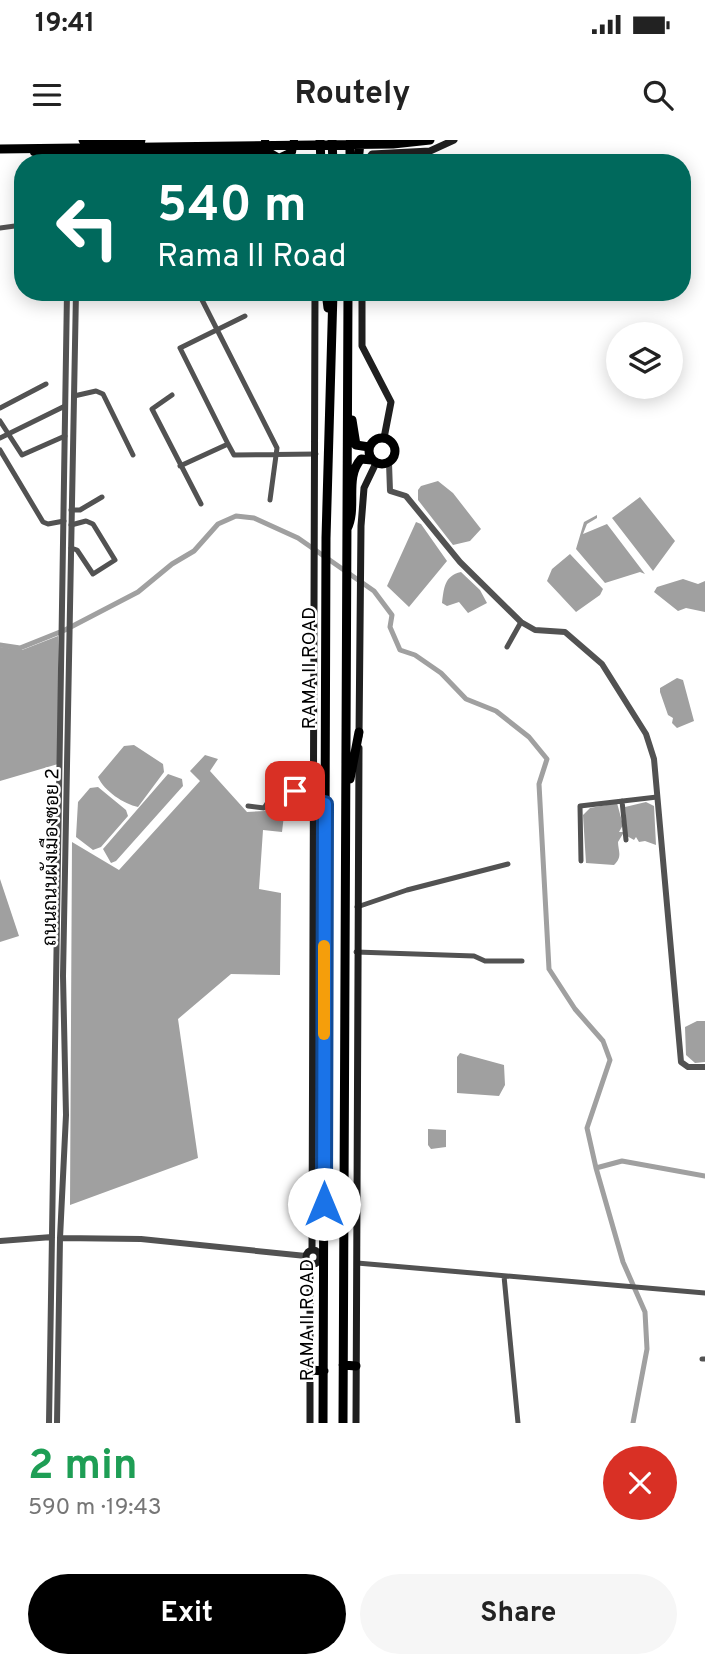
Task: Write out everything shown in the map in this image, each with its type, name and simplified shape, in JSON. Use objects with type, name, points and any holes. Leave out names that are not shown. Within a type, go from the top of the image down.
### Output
[{"type":"highway","points":[[83,140],[96,148],[141,140]]},
{"type":"highway","points":[[0,149],[393,144],[430,140]]},
{"type":"highway","points":[[294,143],[320,143]]},
{"type":"highway","points":[[327,301],[332,341]]},
{"type":"highway","name":"RAMA II ROAD","points":[[323,1423],[324,1371],[314,1256],[325,804],[326,538],[333,301]]},
{"type":"highway","name":"RAMA II ROAD","points":[[343,1423],[348,301]]},
{"type":"highway","points":[[347,359],[352,387],[352,430],[356,445],[369,447]]},
{"type":"highway","points":[[345,534],[352,519],[354,468],[361,459],[389,463],[395,455],[394,446],[384,438],[375,440],[369,447]]},
{"type":"highway","points":[[369,447],[374,462]]},
{"type":"highway","points":[[346,804],[359,732]]},
{"type":"highway","points":[[313,799],[325,804]]},
{"type":"highway","points":[[343,1365],[356,1366]]},
{"type":"highway","points":[[310,1370],[324,1371]]},
{"type":"main road","points":[[372,154],[430,151],[454,140]]},
{"type":"main road","points":[[0,149],[61,154],[96,148],[135,154]]},
{"type":"main road","name":"RAMA II ROAD","points":[[310,1423],[314,1256],[316,301]]},
{"type":"main road","points":[[362,301],[362,346],[391,402],[384,438]]},
{"type":"main road","points":[[356,1423],[359,594],[364,488],[374,462]]},
{"type":"street","name":"ถนนถนนผังเมืองซอย 2","points":[[49,1423],[66,646],[64,521],[67,301]]},
{"type":"street","name":"ถนนถนนผังเมืองซอย 2","points":[[66,618],[71,548],[76,301]]},
{"type":"street","points":[[202,301],[273,439],[276,455],[270,500]]},
{"type":"street","points":[[245,317],[180,348],[228,444],[234,455],[316,454]]},
{"type":"street","points":[[0,408],[46,384]]},
{"type":"street","points":[[74,396],[96,391],[103,394],[133,455]]},
{"type":"street","points":[[172,395],[152,409],[201,504]]},
{"type":"street","points":[[0,438],[65,406]]},
{"type":"street","points":[[0,421],[22,455],[65,436]]},
{"type":"street","points":[[180,466],[228,444]]},
{"type":"street","points":[[0,450],[44,522],[48,524],[64,521]]},
{"type":"street","points":[[389,463],[390,491],[406,496],[460,562],[521,622],[535,631],[565,632],[602,664],[646,734],[654,759],[681,1062],[688,1067],[705,1067]]},
{"type":"street","points":[[71,510],[80,510],[102,497]]},
{"type":"street","points":[[71,526],[86,521],[93,524],[115,561],[93,574],[77,550],[71,548]]},
{"type":"street","points":[[507,647],[521,622]]},
{"type":"street","points":[[248,806],[259,810],[264,807],[277,788],[313,799]]},
{"type":"street","points":[[582,861],[580,806],[657,797]]},
{"type":"street","points":[[622,801],[626,840]]},
{"type":"street","points":[[357,907],[407,890],[508,864]]},
{"type":"street","points":[[356,952],[474,956],[485,961],[522,961]]},
{"type":"street","name":"ถนนถนนผังเมืองซอย 2","points":[[57,1423],[60,1238],[66,1115],[60,1004]]},
{"type":"street","points":[[0,1241],[52,1237]]},
{"type":"street","points":[[60,1238],[141,1239],[314,1256]]},
{"type":"street","points":[[357,1264],[705,1293]]},
{"type":"street","points":[[504,1276],[518,1423]]},
{"type":"shaded area","points":[[438,481],[453,493],[481,529],[470,541],[453,545],[418,500],[421,486]]},
{"type":"shaded area","points":[[640,497],[675,541],[653,571],[612,518]]},
{"type":"shaded area","points":[[597,515],[597,518],[587,524],[583,534],[607,524],[645,574],[640,572],[605,583],[576,549],[584,522]]},
{"type":"shaded area","points":[[416,522],[421,524],[447,561],[409,607],[387,586]]},
{"type":"shaded area","points":[[570,554],[603,589],[600,595],[576,612],[547,581],[552,569]]},
{"type":"shaded area","points":[[461,572],[480,590],[487,603],[468,613],[459,602],[447,606],[442,603],[448,580]]},
{"type":"shaded area","points":[[683,579],[698,584],[705,581],[705,612],[686,608],[678,611],[654,592],[657,587]]},
{"type":"shaded area","points":[[58,636],[58,764],[0,781],[0,647],[22,650]]},
{"type":"shaded area","points":[[677,678],[683,680],[694,721],[677,728],[672,723],[673,718],[668,715],[660,688]]},
{"type":"shaded area","points":[[134,745],[163,764],[164,772],[138,807],[115,796],[98,777],[124,746]]},
{"type":"shaded area","points":[[205,755],[218,759],[210,771],[247,812],[265,811],[280,793],[308,797],[308,816],[284,815],[282,832],[263,830],[259,889],[281,893],[280,975],[231,974],[178,1019],[198,1158],[70,1205],[72,842],[119,870],[200,781],[190,771]]},
{"type":"shaded area","points":[[168,774],[182,779],[183,786],[116,861],[111,863],[103,849]]},
{"type":"shaded area","points":[[98,787],[126,810],[128,816],[101,847],[93,850],[76,837],[78,802],[90,788]]},
{"type":"shaded area","points":[[646,802],[654,806],[656,845],[639,842],[636,837],[634,840],[627,836],[625,807]]},
{"type":"shaded area","points":[[617,803],[623,825],[619,832],[624,832],[618,842],[618,859],[614,865],[586,863],[583,815],[590,808]]},
{"type":"shaded area","points":[[0,879],[19,936],[0,942]]},
{"type":"shaded area","points":[[697,1021],[705,1021],[705,1062],[695,1063],[686,1055],[685,1027]]},
{"type":"shaded area","points":[[460,1053],[504,1065],[505,1085],[499,1096],[457,1093],[457,1057]]},
{"type":"shaded area","points":[[428,1129],[446,1130],[446,1147],[431,1149],[428,1145]]},
{"type":"waterway","points":[[0,645],[20,648],[65,630],[138,592],[172,564],[194,551],[218,524],[236,516],[254,518],[298,538],[374,591],[392,615],[390,627],[400,650],[415,655],[441,673],[466,699],[496,711],[529,737],[547,759],[539,784],[549,969],[575,1009],[603,1041],[610,1060],[587,1128],[596,1168]]},
{"type":"waterway","points":[[633,1423],[647,1349],[645,1312],[623,1262],[596,1168],[622,1161],[705,1176]]},
{"type":"slow traffic","points":[[324,946],[324,1034]]},
{"type":"route","points":[[295,791],[313,794],[313,804],[325,804],[324,1204]]}]
